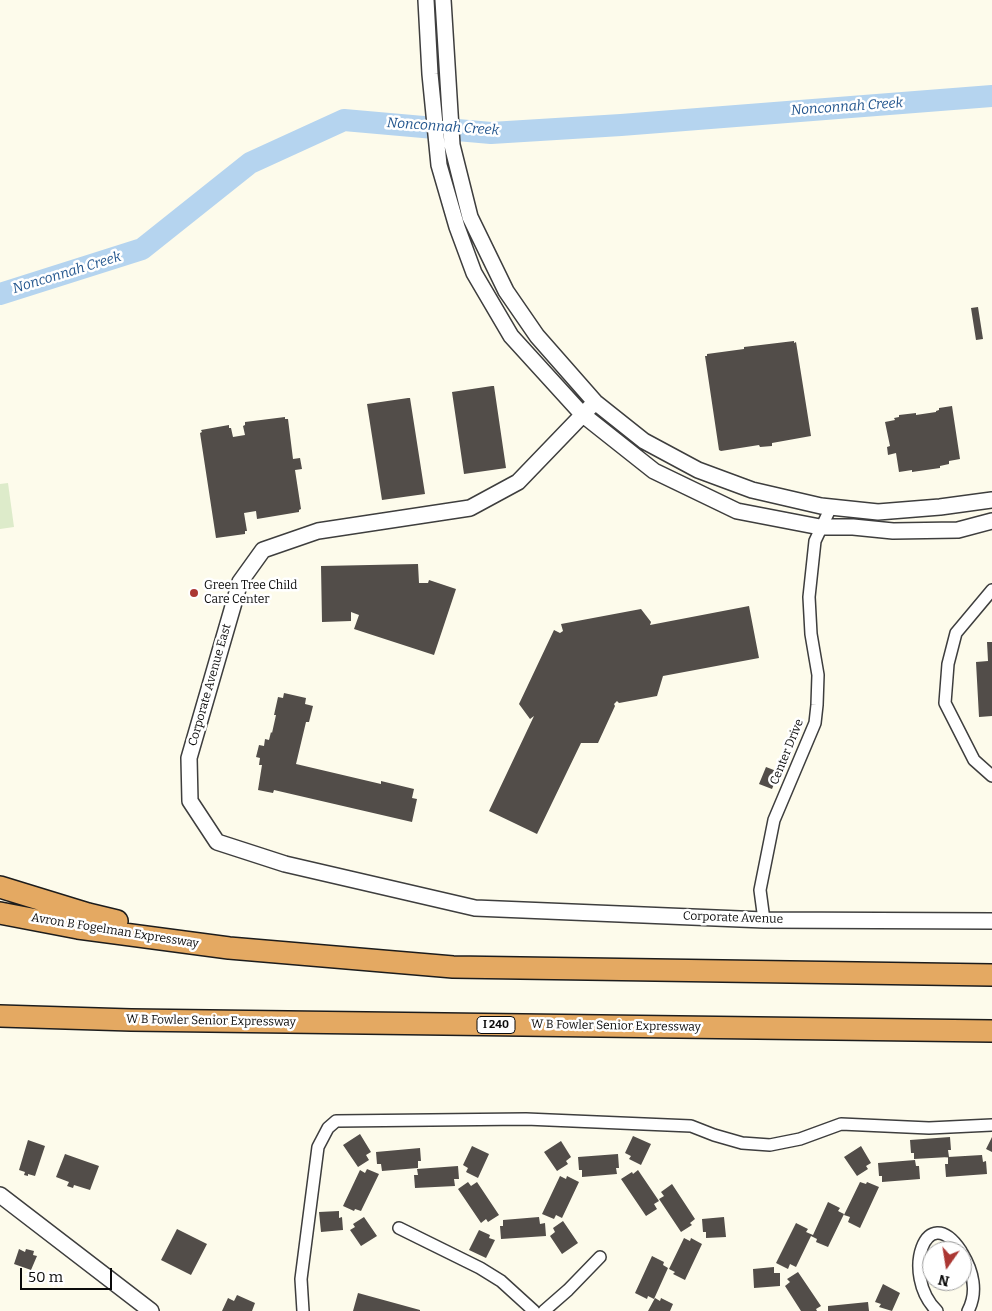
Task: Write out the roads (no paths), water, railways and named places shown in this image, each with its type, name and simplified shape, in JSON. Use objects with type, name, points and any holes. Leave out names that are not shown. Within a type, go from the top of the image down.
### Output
[{"type":"highway","points":[[0,887],[88,914],[229,948],[453,967],[992,975]]},
{"type":"highway","name":"Avron B Fogelman Expressway","points":[[0,913],[78,928],[229,948]]},
{"type":"highway","name":"W B Fowler Senior Expressway","points":[[0,1016],[122,1020],[992,1031]]},
{"type":"street","points":[[426,0],[439,165],[455,221],[474,273],[511,336],[582,414],[654,471],[737,511],[820,527],[853,527],[893,531],[958,530],[992,521]]},
{"type":"street","points":[[443,0],[452,145],[470,217],[506,291],[537,336],[595,402],[644,441],[698,470],[752,490],[831,507],[878,512],[940,507],[992,500]]},
{"type":"street","name":"Corporate Avenue East","points":[[475,908],[285,864],[218,842],[190,801],[189,758],[240,582],[264,550],[318,531],[470,508],[518,482],[595,402]]},
{"type":"street","name":"Center Drive","points":[[764,920],[760,890],[774,820],[815,723],[818,675],[811,634],[809,597],[814,541],[831,507]]},
{"type":"street","points":[[992,590],[956,633],[948,664],[945,703],[974,760],[992,776]]},
{"type":"street","name":"Corporate Avenue","points":[[475,908],[764,920],[992,921]]},
{"type":"street","points":[[303,1311],[301,1279],[318,1147],[328,1128],[336,1121],[526,1119],[691,1126],[742,1143],[770,1145],[800,1139],[841,1124],[929,1128],[992,1125]]},
{"type":"street","points":[[0,1195],[151,1311]]},
{"type":"street","points":[[399,1228],[480,1268],[501,1281],[534,1311]]},
{"type":"street","points":[[927,1241],[932,1235],[941,1232],[952,1241]]},
{"type":"street","points":[[922,1247],[918,1264],[922,1287]]},
{"type":"street","points":[[544,1311],[568,1290],[600,1257]]},
{"type":"street","points":[[968,1311],[973,1298],[974,1287],[972,1280]]},
{"type":"street","points":[[924,1291],[937,1311]]},
{"type":"waterway","name":"Nonconnah Creek","points":[[0,294],[142,249],[250,163],[344,120],[491,133],[621,125],[992,96]]},
{"type":"place","name":"Green Tree Child Care Center","points":[[194,593]]}]
